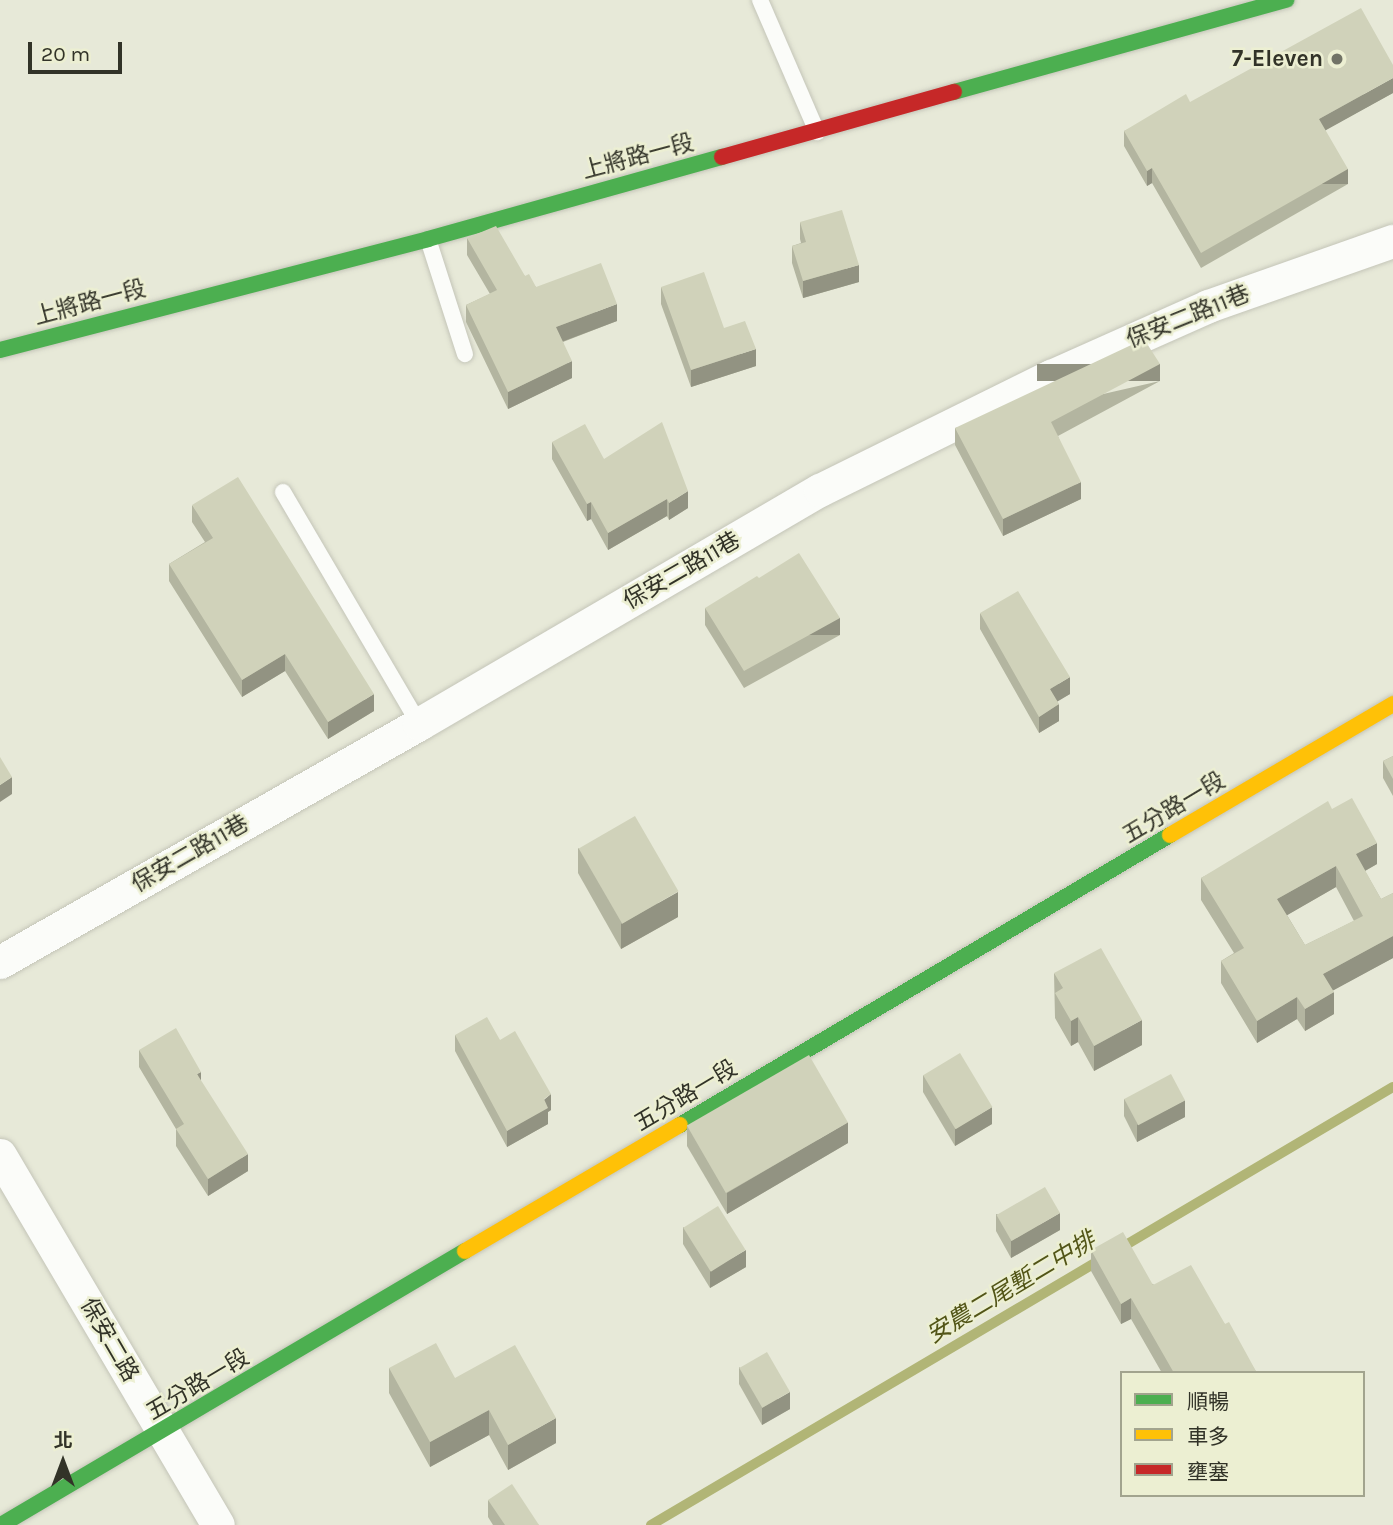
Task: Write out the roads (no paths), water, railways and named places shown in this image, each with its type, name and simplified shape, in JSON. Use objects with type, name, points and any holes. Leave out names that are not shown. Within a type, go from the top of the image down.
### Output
[{"type":"street","name":"上將路一段","points":[[0,350],[428,239],[1286,0]]},
{"type":"street","name":"保安二路11巷","points":[[0,962],[419,724],[820,490],[1051,376],[1208,306],[1393,241]]},
{"type":"street","name":"五分路一段","points":[[1,1525],[1393,705]]},
{"type":"street","name":"保安二路","points":[[0,1155],[218,1525]]},
{"type":"lane","points":[[760,0],[817,132]]},
{"type":"lane","points":[[428,239],[465,354]]},
{"type":"lane","points":[[283,492],[419,724]]},
{"type":"waterway","name":"安農二尾塹二中排","points":[[1119,1249],[1393,1087]]},
{"type":"waterway","name":"安農二尾塹二中排","points":[[651,1525],[1100,1260]]},
{"type":"place","name":"7-Eleven","points":[[1337,59]]}]
